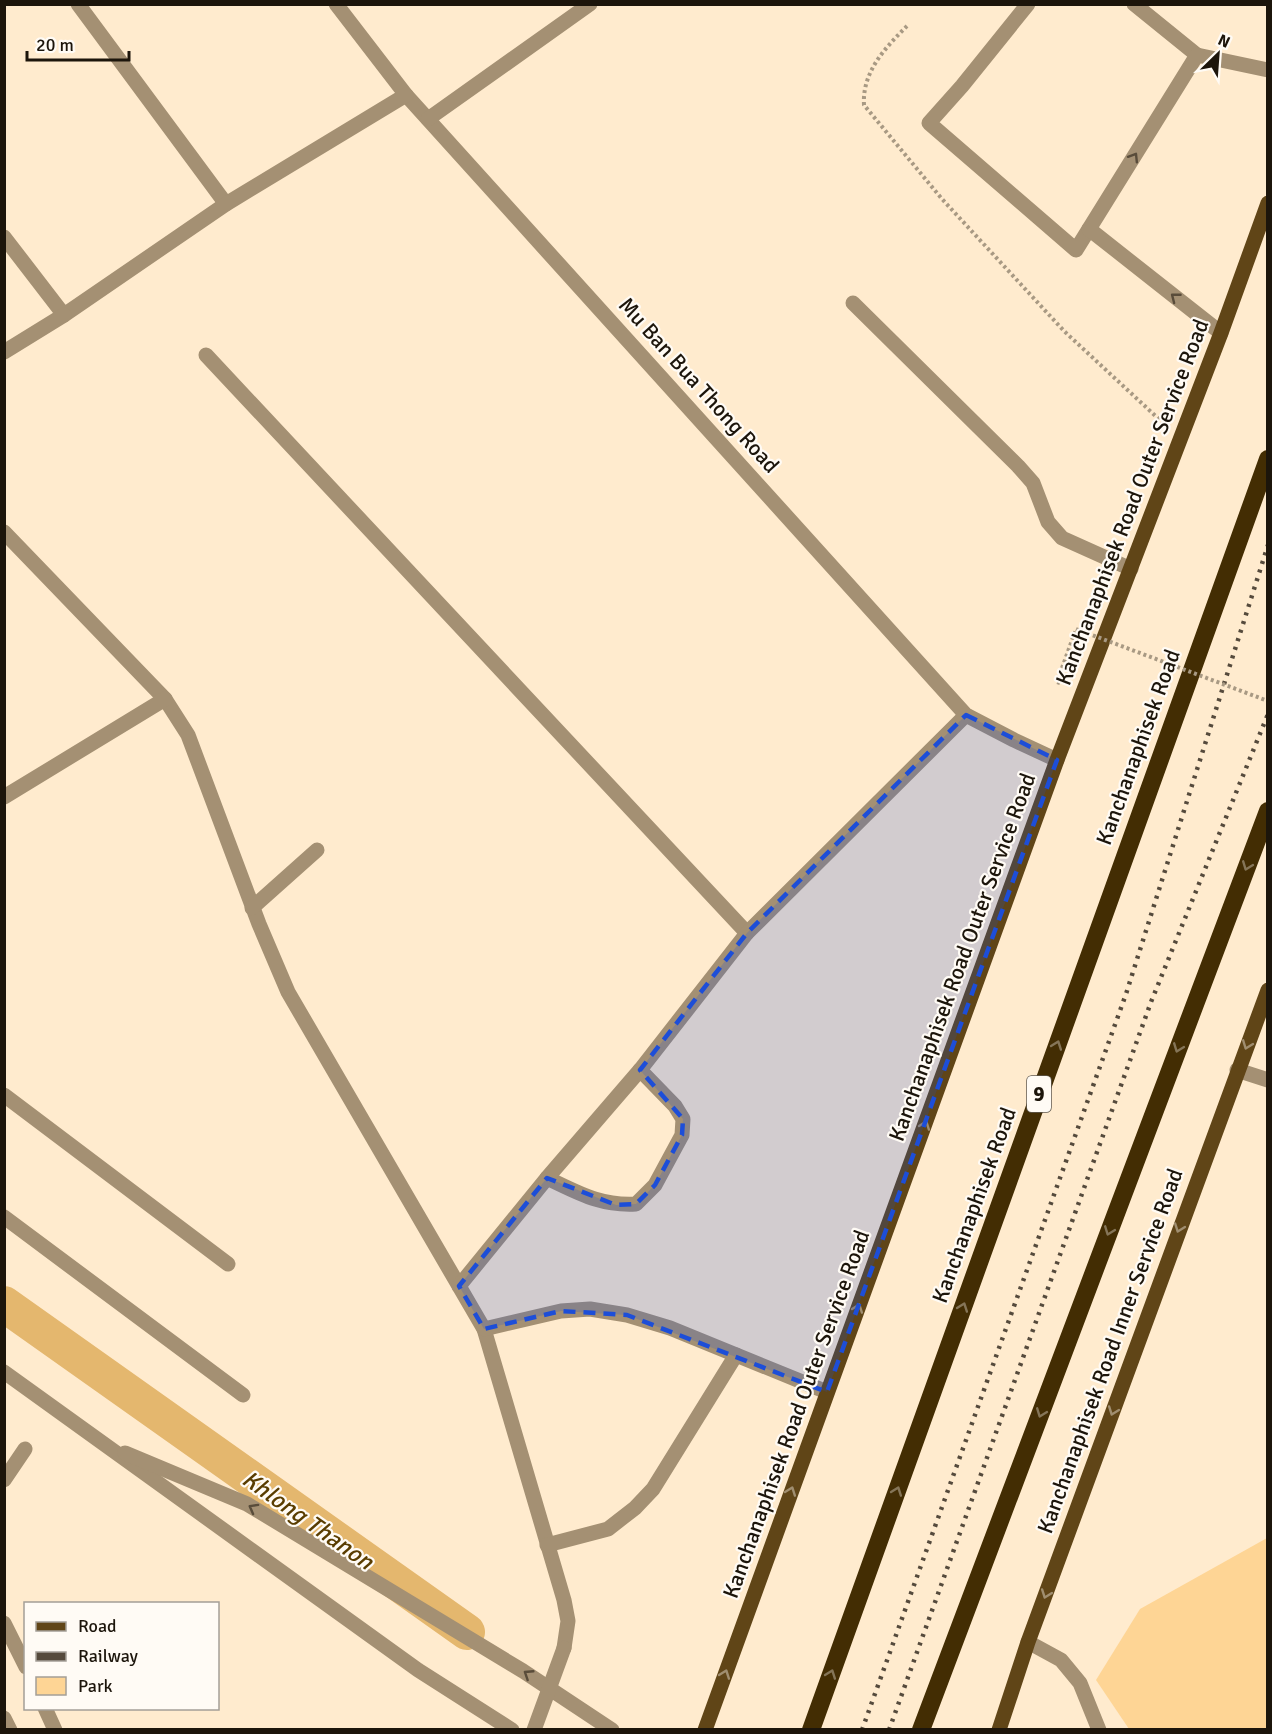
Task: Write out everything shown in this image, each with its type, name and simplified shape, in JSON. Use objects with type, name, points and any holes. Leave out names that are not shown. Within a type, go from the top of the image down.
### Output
[{"type":"highway","name":"Kanchanaphisek Road","points":[[811,1730],[1268,459]]},
{"type":"highway","points":[[921,1730],[1268,811]]},
{"type":"main road","name":"Kanchanaphisek Road Outer Service Road","points":[[705,1730],[1057,760],[1221,333],[1268,203]]},
{"type":"main road","name":"Kanchanaphisek Road Inner Service Road","points":[[999,1730],[1028,1642],[1268,990]]},
{"type":"street","points":[[78,4],[226,204]]},
{"type":"street","name":"Mu Ban Bua Thong Road","points":[[336,4],[406,95],[966,715],[1014,741],[1057,760]]},
{"type":"street","points":[[428,118],[590,4]]},
{"type":"street","points":[[1028,4],[929,123],[1076,250],[1197,55]]},
{"type":"street","points":[[1134,4],[1197,55],[1268,70]]},
{"type":"street","points":[[4,352],[64,315],[226,204],[406,95]]},
{"type":"street","points":[[1089,229],[1221,333]]},
{"type":"street","points":[[4,237],[64,315]]},
{"type":"street","points":[[853,303],[1018,466],[1033,483],[1048,522],[1062,538],[1131,569]]},
{"type":"street","points":[[206,355],[747,933]]},
{"type":"street","points":[[4,532],[165,699],[188,735],[252,908],[288,992],[484,1329],[564,1600],[568,1621],[564,1648],[534,1730]]},
{"type":"street","points":[[4,797],[165,699]]},
{"type":"street","points":[[459,1286],[547,1178],[640,1070],[747,933],[966,715]]},
{"type":"street","points":[[252,908],[317,850]]},
{"type":"street","points":[[547,1178],[589,1198],[616,1205],[636,1204],[655,1185],[682,1135],[683,1119],[675,1106],[640,1070]]},
{"type":"street","points":[[1237,1070],[1268,1080]]},
{"type":"street","points":[[4,1095],[228,1264]]},
{"type":"street","points":[[4,1217],[243,1395]]},
{"type":"street","points":[[484,1329],[561,1311],[590,1309],[670,1328],[827,1392]]},
{"type":"street","points":[[547,1545],[608,1529],[635,1508],[653,1489],[736,1355]]},
{"type":"street","points":[[4,1372],[418,1670],[512,1730]]},
{"type":"street","points":[[102,1443],[247,1504],[523,1671],[612,1730]]},
{"type":"street","points":[[4,1480],[25,1449]]},
{"type":"street","points":[[4,1623],[24,1663]]},
{"type":"street","points":[[1028,1642],[1061,1660],[1080,1683],[1099,1730]]},
{"type":"street","points":[[46,1710],[55,1730]]},
{"type":"street","points":[[4,1718],[10,1730]]},
{"type":"path","points":[[907,26],[879,55],[863,91],[864,105],[942,199],[1064,331],[1180,438]]},
{"type":"path","points":[[1057,682],[1076,629],[1268,701]]},
{"type":"highlighted area","points":[[966,715],[1057,760],[827,1392],[627,1315],[561,1311],[484,1329],[459,1286],[547,1178],[616,1205],[636,1204],[655,1185],[682,1135],[683,1119],[640,1070],[747,933]]},
{"type":"green space","points":[[1267,1538],[1267,1729],[1129,1729],[1096,1680],[1140,1609]]},
{"type":"waterway","name":"Khlong Thanon","points":[[4,1304],[467,1632]]},
{"type":"railway","points":[[862,1730],[1126,994],[1268,545]]},
{"type":"railway","points":[[889,1730],[1151,1002],[1268,714]]}]
